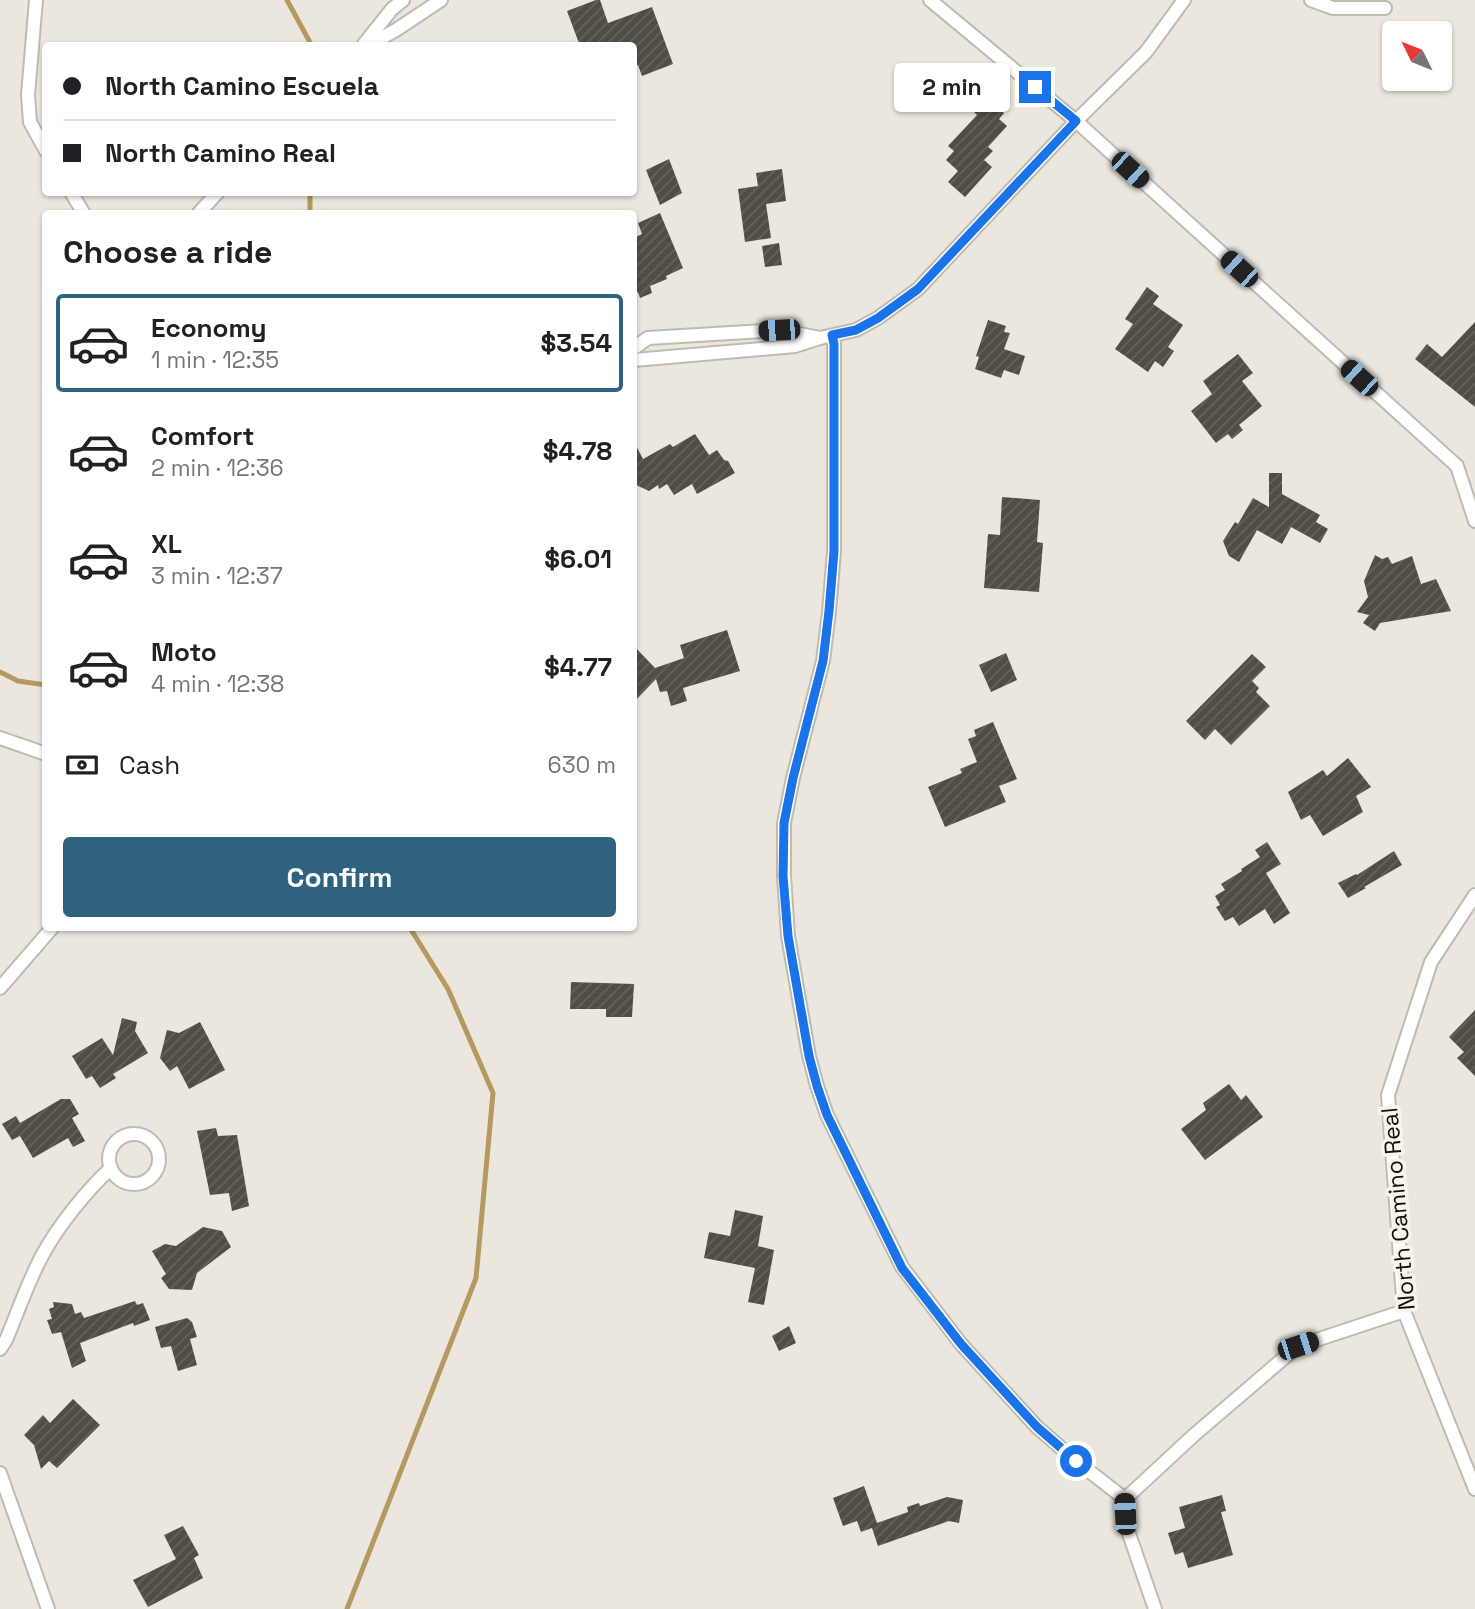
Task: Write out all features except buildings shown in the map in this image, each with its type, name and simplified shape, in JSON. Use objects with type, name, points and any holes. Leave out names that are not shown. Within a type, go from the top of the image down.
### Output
[{"type":"street","points":[[36,0],[28,96],[30,122],[42,144]]},
{"type":"street","points":[[368,42],[392,9],[403,0]]},
{"type":"street","points":[[373,42],[397,30],[441,0]]},
{"type":"street","points":[[930,0],[1076,121],[1457,466],[1475,521]]},
{"type":"street","points":[[637,360],[795,346],[856,330],[878,318],[918,289],[1076,121],[1146,52],[1184,0]]},
{"type":"street","points":[[1311,0],[1333,8],[1385,8]]},
{"type":"street","points":[[202,210],[214,196]]},
{"type":"street","points":[[637,346],[648,338],[779,330],[826,337],[834,344],[834,551],[829,611],[823,661],[784,823],[783,876],[788,936],[811,1066],[827,1115],[902,1268],[961,1344],[1037,1427],[1125,1499]]},
{"type":"street","points":[[0,738],[42,753]]},
{"type":"street","name":"North Camino Real","points":[[1475,895],[1431,962],[1388,1095],[1404,1311],[1475,1489]]},
{"type":"street","points":[[0,988],[49,931]]},
{"type":"street","points":[[127,1135],[144,1136],[159,1154],[156,1170],[145,1181],[129,1183],[121,1180],[111,1168],[109,1160],[114,1144],[127,1135]]},
{"type":"street","points":[[0,1349],[43,1253],[73,1210],[111,1168]]},
{"type":"street","points":[[1155,1609],[1126,1525],[1125,1499],[1298,1346],[1404,1311]]},
{"type":"street","points":[[0,1473],[48,1609]]},
{"type":"waterway","points":[[287,0],[310,42]]},
{"type":"waterway","points":[[310,196],[310,210]]},
{"type":"waterway","points":[[0,672],[18,681],[42,684]]},
{"type":"waterway","points":[[347,1609],[476,1278],[493,1093],[448,989],[412,931]]},
{"type":"route","points":[[1035,87],[1076,121],[918,289],[878,318],[856,330],[832,335],[834,551],[829,611],[823,661],[784,823],[783,876],[788,936],[809,1056],[817,1086],[827,1115],[902,1268],[961,1344],[1037,1427],[1076,1461]]}]
